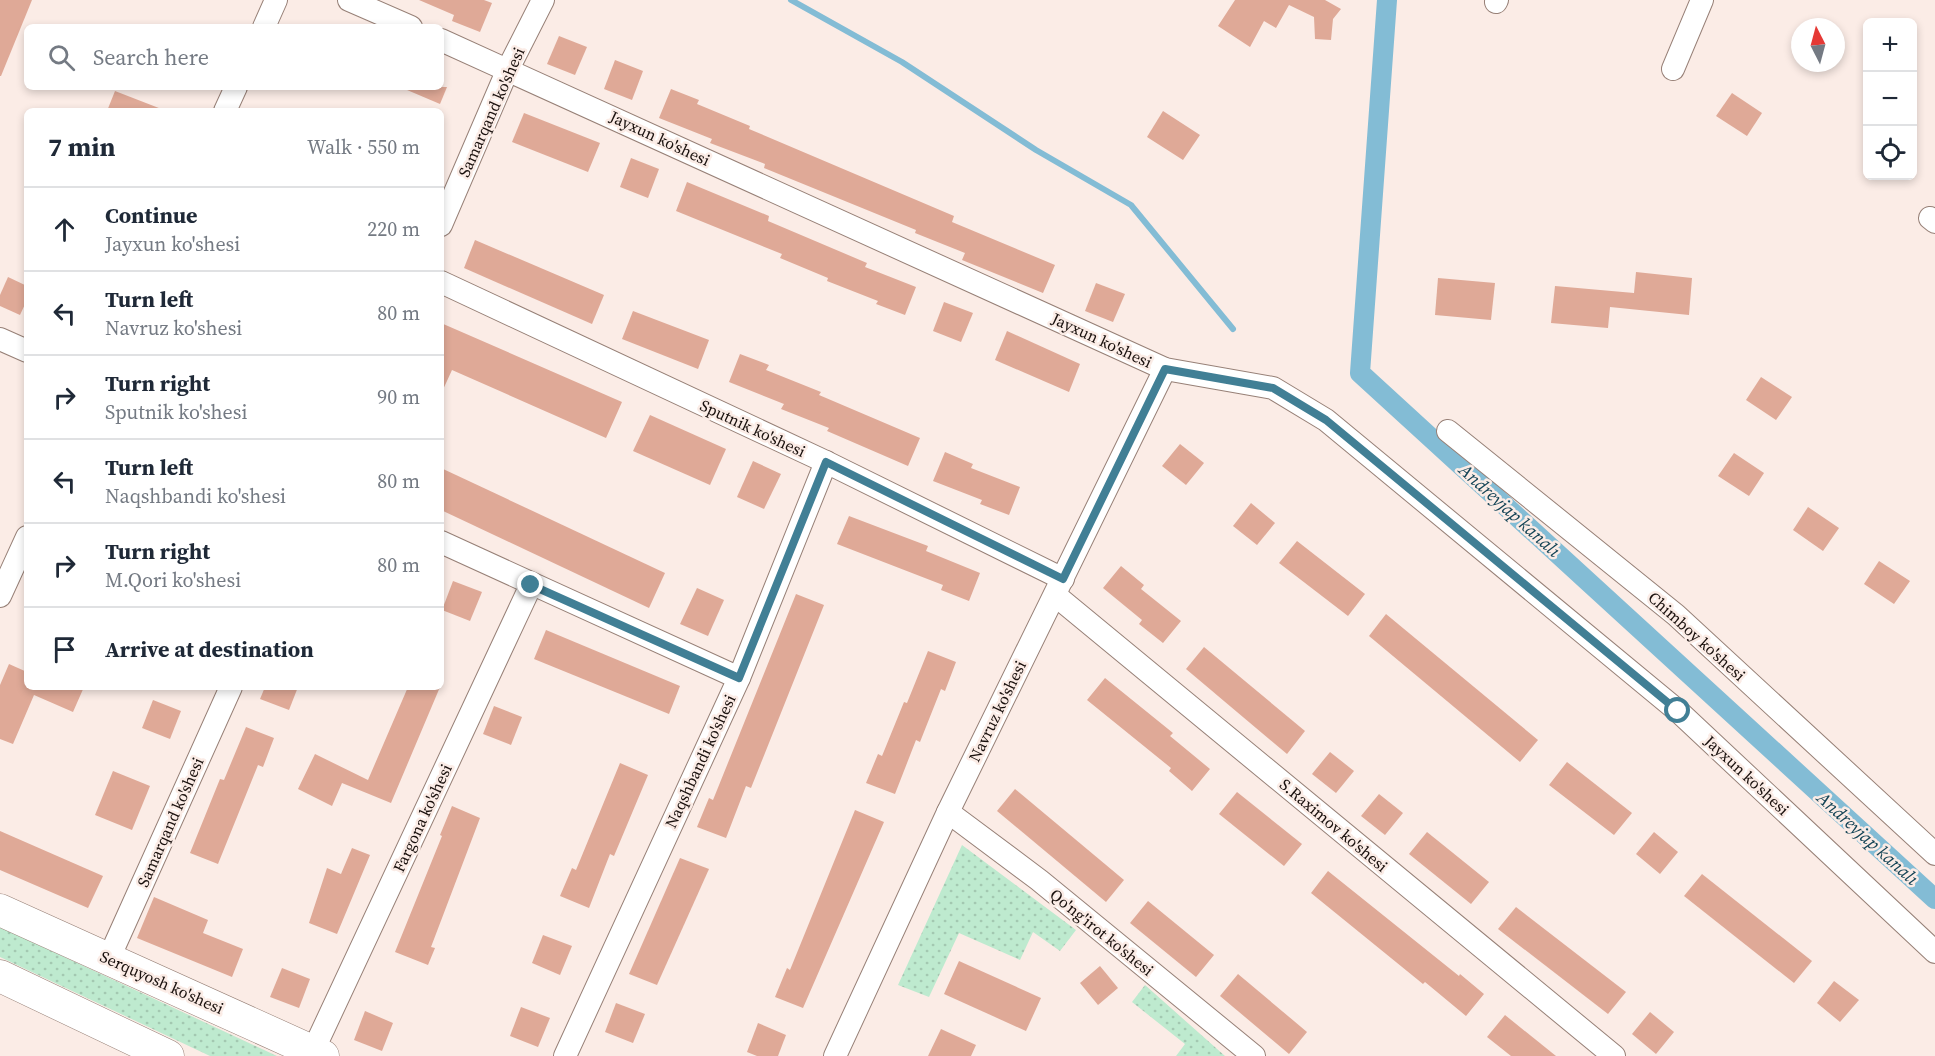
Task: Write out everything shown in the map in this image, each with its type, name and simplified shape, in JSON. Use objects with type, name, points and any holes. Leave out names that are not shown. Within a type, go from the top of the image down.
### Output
[{"type":"street","points":[[265,24],[276,0]]},
{"type":"street","points":[[349,0],[404,24]]},
{"type":"street","name":"Samarqand ko'shesi","points":[[444,218],[508,69],[543,0]]},
{"type":"street","points":[[1673,69],[1702,0]]},
{"type":"street","name":"Jayxun ko'shesi","points":[[444,41],[1165,369],[1273,388],[1326,420],[1678,711],[1935,952]]},
{"type":"street","points":[[226,108],[235,90]]},
{"type":"street","name":"Sputnik ko'shesi","points":[[444,283],[826,462],[1059,587]]},
{"type":"street","points":[[0,339],[24,350]]},
{"type":"street","name":"Navruz ko'shesi","points":[[835,1056],[948,812],[1165,369]]},
{"type":"street","name":"Chimboy ko'shesi","points":[[1448,431],[1676,615],[1935,854]]},
{"type":"street","name":"Naqshbandi ko'shesi","points":[[565,1056],[739,678],[826,462]]},
{"type":"street","points":[[444,543],[739,678]]},
{"type":"street","points":[[0,596],[24,544]]},
{"type":"street","name":"Fargona ko'shesi","points":[[318,1054],[531,585]]},
{"type":"street","name":"S.Raximov ko'shesi","points":[[1059,587],[1614,1056]]},
{"type":"street","name":"Samarqand ko'shesi","points":[[109,958],[230,690]]},
{"type":"street","name":"Qo'ng'irot ko'shesi","points":[[948,812],[1039,880],[1254,1056]]},
{"type":"street","name":"Serquyosh ko'shesi","points":[[0,910],[318,1054]]},
{"type":"street","points":[[0,976],[168,1056]]},
{"type":"green space","points":[[962,845],[1076,930],[1060,951],[1033,932],[1020,960],[959,933],[929,997],[898,985]]},
{"type":"green space","points":[[0,927],[277,1056],[210,1056],[0,957]]},
{"type":"green space","points":[[1145,985],[1225,1056],[1176,1056],[1185,1044],[1132,1002]]},
{"type":"building","points":[[0,0],[32,0],[1,76],[0,76]]},
{"type":"building","points":[[419,0],[484,0],[492,3],[480,32],[452,21],[454,15]]},
{"type":"building","points":[[1235,0],[1325,0],[1341,9],[1333,19],[1331,40],[1315,39],[1314,17],[1289,5],[1276,28],[1264,21],[1250,47],[1218,26]]},
{"type":"building","points":[[559,36],[587,47],[575,75],[547,64]]},
{"type":"building","points":[[615,60],[643,71],[632,100],[604,89]]},
{"type":"building","points":[[444,87],[447,87],[440,104],[407,90],[444,90]]},
{"type":"building","points":[[671,89],[699,100],[697,104],[750,126],[749,129],[954,216],[952,222],[1055,265],[1043,293],[962,260],[965,253],[915,233],[916,230],[764,168],[765,164],[710,143],[712,139],[659,118]]},
{"type":"building","points":[[115,91],[159,108],[108,108]]},
{"type":"building","points":[[1732,93],[1762,113],[1747,136],[1716,116]]},
{"type":"building","points":[[1163,111],[1200,135],[1183,160],[1147,137]]},
{"type":"building","points":[[524,113],[600,143],[588,172],[512,142]]},
{"type":"building","points":[[631,158],[659,169],[648,198],[620,187]]},
{"type":"building","points":[[687,182],[769,216],[768,221],[867,263],[865,267],[916,287],[905,315],[876,304],[878,301],[827,281],[828,278],[780,258],[782,254],[676,211]]},
{"type":"building","points":[[475,240],[604,295],[592,324],[464,268]]},
{"type":"building","points":[[1636,272],[1692,278],[1689,315],[1610,307],[1608,328],[1551,323],[1555,286],[1634,293]]},
{"type":"building","points":[[8,277],[24,285],[24,306],[20,315],[0,306],[0,295]]},
{"type":"building","points":[[1438,278],[1495,283],[1491,320],[1435,315]]},
{"type":"building","points":[[1096,283],[1125,294],[1113,322],[1085,311]]},
{"type":"building","points":[[944,302],[973,313],[961,342],[933,331]]},
{"type":"building","points":[[633,311],[709,340],[698,369],[622,339]]},
{"type":"building","points":[[444,324],[622,402],[606,438],[452,370],[444,387]]},
{"type":"building","points":[[1007,331],[1080,364],[1069,392],[995,360]]},
{"type":"building","points":[[740,354],[769,365],[766,370],[821,392],[819,395],[920,438],[908,466],[827,431],[829,428],[781,409],[784,404],[729,382]]},
{"type":"building","points":[[1761,377],[1792,397],[1776,420],[1746,400]]},
{"type":"building","points":[[650,415],[726,449],[710,485],[633,451]]},
{"type":"building","points":[[1180,444],[1204,463],[1186,485],[1162,466]]},
{"type":"building","points":[[945,452],[973,464],[971,468],[1020,487],[1009,515],[980,504],[982,500],[933,481]]},
{"type":"building","points":[[1734,453],[1764,473],[1749,496],[1718,476]]},
{"type":"building","points":[[753,461],[781,474],[764,509],[737,497]]},
{"type":"building","points":[[444,469],[665,573],[649,608],[444,511]]},
{"type":"building","points":[[1251,503],[1275,523],[1257,545],[1233,526]]},
{"type":"building","points":[[1808,507],[1839,528],[1823,551],[1793,530]]},
{"type":"building","points":[[849,516],[928,546],[926,551],[980,573],[969,601],[941,590],[943,585],[837,544]]},
{"type":"building","points":[[1297,541],[1365,594],[1348,616],[1279,563]]},
{"type":"building","points":[[1879,561],[1910,581],[1894,604],[1864,584]]},
{"type":"building","points":[[1121,566],[1144,585],[1141,589],[1181,621],[1163,643],[1139,624],[1142,620],[1103,588]]},
{"type":"building","points":[[453,581],[482,592],[470,621],[444,611]]},
{"type":"building","points":[[697,588],[724,600],[708,636],[680,624]]},
{"type":"building","points":[[796,594],[824,605],[751,788],[746,786],[726,838],[697,827],[709,798],[713,800]]},
{"type":"building","points":[[1386,614],[1538,740],[1520,762],[1369,636]]},
{"type":"building","points":[[546,630],[680,686],[669,714],[534,659]]},
{"type":"building","points":[[1204,647],[1305,731],[1287,754],[1186,669]]},
{"type":"building","points":[[928,651],[956,662],[945,691],[941,689],[920,742],[916,740],[895,794],[866,783],[878,754],[882,756],[904,702],[907,703]]},
{"type":"building","points":[[9,664],[24,671],[24,690],[83,690],[73,712],[34,695],[13,744],[0,739],[0,685]]},
{"type":"building","points":[[1105,678],[1173,733],[1170,736],[1210,769],[1192,791],[1169,771],[1171,768],[1087,700]]},
{"type":"building","points":[[264,690],[297,690],[289,710],[260,699]]},
{"type":"building","points":[[407,690],[439,690],[391,803],[342,783],[332,806],[298,789],[315,754],[368,780]]},
{"type":"building","points":[[153,700],[181,711],[170,739],[142,728]]},
{"type":"building","points":[[494,706],[522,717],[511,745],[483,734]]},
{"type":"building","points":[[246,727],[274,738],[263,767],[258,765],[218,864],[190,853],[220,779],[224,780]]},
{"type":"building","points":[[1330,752],[1354,771],[1336,793],[1312,774]]},
{"type":"building","points":[[1567,762],[1632,813],[1614,835],[1549,785]]},
{"type":"building","points":[[620,763],[648,775],[614,856],[610,854],[589,908],[560,896],[572,868],[576,870]]},
{"type":"building","points":[[113,771],[150,786],[132,830],[95,815]]},
{"type":"building","points":[[1015,789],[1124,880],[1106,902],[997,811]]},
{"type":"building","points":[[1237,792],[1302,844],[1284,866],[1219,814]]},
{"type":"building","points":[[1379,794],[1403,813],[1385,835],[1361,816]]},
{"type":"building","points":[[452,806],[480,818],[431,947],[435,948],[428,965],[395,952]]},
{"type":"building","points":[[855,810],[884,822],[803,1008],[775,997],[787,968],[790,970]]},
{"type":"building","points":[[0,831],[103,876],[88,908],[0,870]]},
{"type":"building","points":[[1427,832],[1489,882],[1471,904],[1409,854]]},
{"type":"building","points":[[1654,832],[1678,852],[1660,874],[1636,854]]},
{"type":"building","points":[[352,848],[370,855],[337,934],[309,923],[327,868],[341,874]]},
{"type":"building","points":[[680,858],[709,869],[657,985],[629,974]]},
{"type":"building","points":[[1328,871],[1484,994],[1466,1016],[1311,893]]},
{"type":"building","points":[[1702,874],[1812,961],[1794,983],[1684,896]]},
{"type":"building","points":[[154,897],[208,920],[203,933],[243,949],[232,977],[137,938]]},
{"type":"building","points":[[1148,901],[1214,955],[1196,977],[1130,923]]},
{"type":"building","points":[[1516,907],[1626,992],[1608,1014],[1498,929]]},
{"type":"building","points":[[543,935],[572,946],[560,975],[532,963]]},
{"type":"building","points":[[959,961],[1041,998],[1026,1031],[944,994]]},
{"type":"building","points":[[1100,966],[1118,988],[1098,1005],[1080,983]]},
{"type":"building","points":[[282,968],[310,979],[299,1008],[270,997]]},
{"type":"building","points":[[1238,974],[1307,1032],[1289,1054],[1220,996]]},
{"type":"building","points":[[1834,981],[1859,1000],[1840,1022],[1817,1003]]},
{"type":"building","points":[[616,1003],[645,1014],[633,1043],[605,1032]]},
{"type":"building","points":[[521,1007],[550,1018],[538,1047],[510,1036]]},
{"type":"building","points":[[365,1011],[393,1023],[382,1051],[354,1040]]},
{"type":"building","points":[[1650,1012],[1674,1032],[1656,1054],[1632,1034]]},
{"type":"building","points":[[1505,1015],[1556,1056],[1511,1056],[1487,1037]]},
{"type":"building","points":[[758,1023],[786,1035],[778,1056],[757,1056],[747,1052]]},
{"type":"building","points":[[941,1029],[976,1045],[971,1056],[928,1056]]},
{"type":"waterway","points":[[791,0],[902,62],[1036,150],[1131,205],[1233,329]]},
{"type":"waterway","name":"Andreyjap kanalı","points":[[1387,0],[1360,373],[1935,899]]},
{"type":"route","points":[[531,585],[739,678],[826,462],[1063,579],[1165,369],[1273,388],[1326,420],[1678,711]]}]
